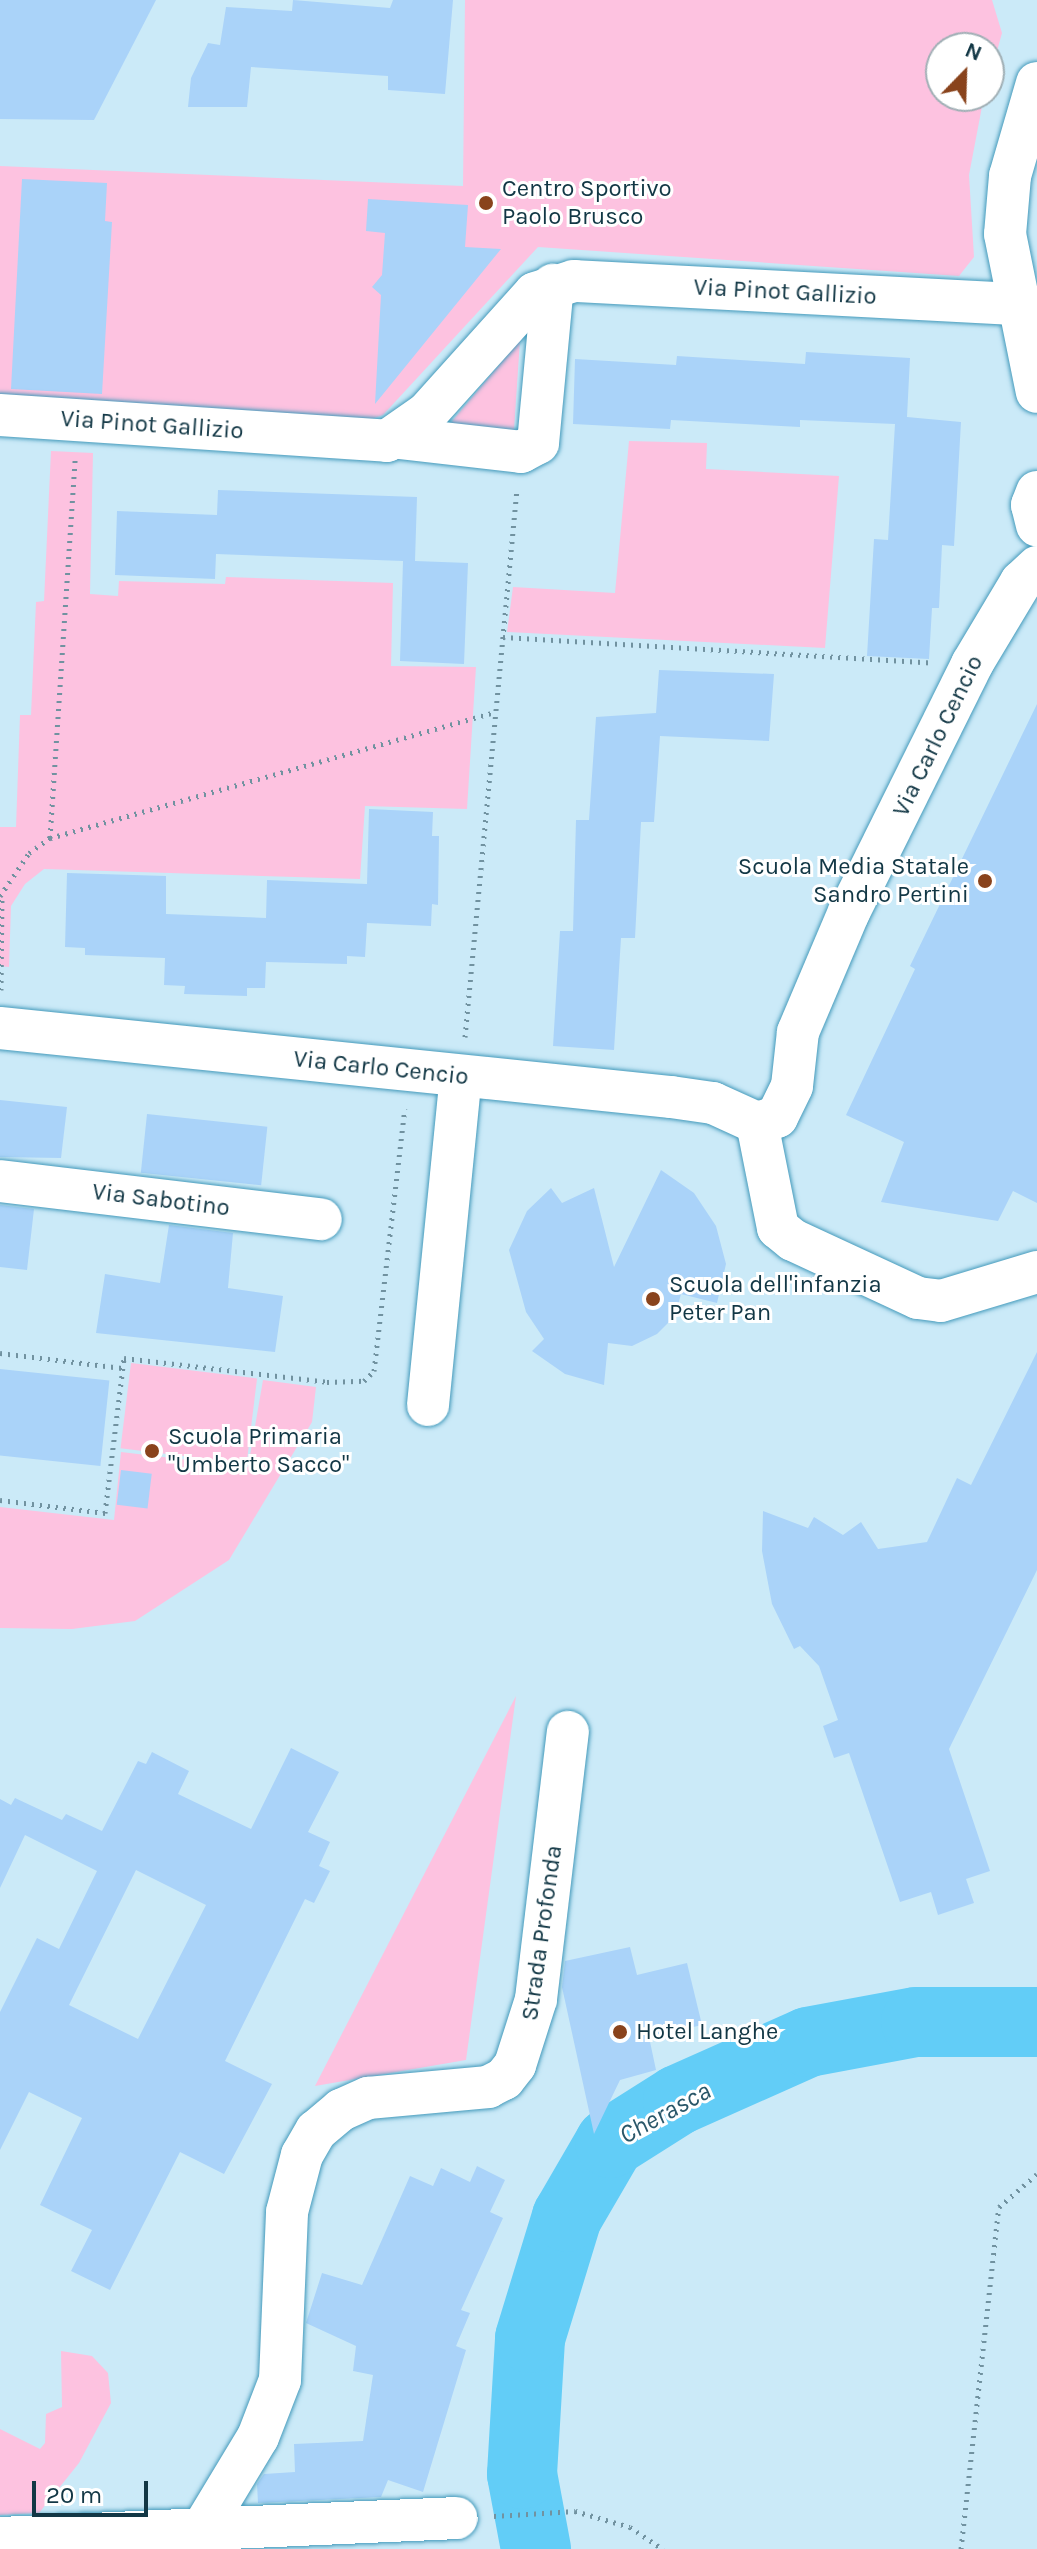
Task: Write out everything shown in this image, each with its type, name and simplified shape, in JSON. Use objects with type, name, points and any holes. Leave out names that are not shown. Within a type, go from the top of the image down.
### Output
[{"type":"street","points":[[1037,83],[1009,190],[1005,234],[1037,392]]},
{"type":"street","name":"Via Pinot Gallizio","points":[[553,285],[574,281],[1017,304]]},
{"type":"street","points":[[399,438],[535,293],[553,285],[538,443],[521,452]]},
{"type":"street","name":"Via Pinot Gallizio","points":[[0,415],[399,438],[521,452]]},
{"type":"street","points":[[1037,492],[1032,505],[1037,525]]},
{"type":"street","name":"Via Carlo Cencio","points":[[0,1028],[713,1103],[757,1123],[777,1117],[787,1104],[798,1032],[849,912],[972,664],[1021,582],[1037,567]]},
{"type":"street","points":[[428,1405],[461,1077]]},
{"type":"street","points":[[757,1123],[778,1228],[793,1240],[930,1300],[941,1301],[1037,1272]]},
{"type":"street","name":"Via Sabotino","points":[[0,1181],[321,1219]]},
{"type":"street","name":"Strada Profonda","points":[[203,2528],[258,2437],[280,2380],[287,2212],[302,2155],[316,2131],[341,2110],[368,2098],[488,2087],[504,2079],[515,2065],[536,1999],[568,1732]]},
{"type":"street","points":[[0,2538],[203,2528],[374,2537],[457,2518]]},
{"type":"path","points":[[50,838],[78,420]]},
{"type":"path","points":[[461,1077],[521,452]]},
{"type":"path","points":[[503,637],[972,664]]},
{"type":"path","points":[[0,1002],[1,896],[29,853],[50,838],[496,712]]},
{"type":"path","points":[[0,1500],[105,1513],[124,1358],[327,1382],[364,1381],[374,1371],[410,1071]]},
{"type":"path","points":[[0,1353],[123,1368]]},
{"type":"path","points":[[961,2549],[999,2207],[1037,2174]]},
{"type":"path","points":[[457,2518],[575,2511],[630,2527],[663,2549]]},
{"type":"shaded area","name":"Centro Sportivo Paolo Brusco","points":[[465,0],[992,0],[1002,32],[925,32],[925,112],[981,112],[969,175],[974,257],[959,276],[538,247],[383,415],[366,421],[0,399],[0,166],[463,186]]},
{"type":"shaded area","points":[[520,340],[514,430],[448,426]]},
{"type":"shaded area","points":[[629,441],[707,443],[706,469],[839,476],[825,648],[507,632],[513,587],[615,593]]},
{"type":"shaded area","points":[[51,451],[93,453],[90,594],[118,596],[119,581],[225,584],[226,577],[393,583],[391,666],[476,667],[467,809],[365,806],[360,879],[44,869],[25,884],[11,906],[9,967],[0,966],[0,827],[16,827],[20,715],[31,715],[36,602],[44,601]]},
{"type":"shaded area","points":[[131,1363],[257,1378],[247,1464],[121,1448]]},
{"type":"shaded area","points":[[263,1380],[316,1387],[312,1422],[229,1560],[135,1621],[72,1629],[0,1628],[0,1507],[114,1520],[121,1452],[248,1467]]},
{"type":"shaded area","points":[[516,1696],[466,2060],[315,2086]]},
{"type":"shaded area","points":[[61,2351],[92,2356],[108,2373],[111,2403],[79,2463],[39,2513],[0,2515],[0,2429],[40,2449],[45,2443],[46,2414],[62,2407]]},
{"type":"building","points":[[0,0],[156,0],[94,120],[0,119]]},
{"type":"building","points":[[293,0],[390,8],[393,0],[453,0],[445,94],[388,90],[388,76],[251,67],[247,107],[188,107],[191,78],[208,43],[220,45],[226,7],[292,11]]},
{"type":"building","points":[[22,179],[107,183],[105,221],[112,222],[102,394],[11,389]]},
{"type":"building","points":[[368,199],[468,205],[465,247],[501,249],[375,404],[381,295],[372,287],[382,275],[385,233],[366,231]]},
{"type":"building","points":[[806,352],[910,358],[907,417],[961,422],[954,546],[942,545],[939,608],[932,608],[929,659],[867,656],[874,539],[888,540],[895,424],[800,420],[800,427],[671,420],[670,429],[573,424],[575,359],[676,365],[677,356],[805,364]]},
{"type":"building","points":[[218,490],[417,497],[415,561],[468,563],[464,664],[400,661],[403,561],[216,554],[215,579],[115,575],[117,511],[217,515]]},
{"type":"building","points":[[659,670],[774,674],[769,741],[660,736],[654,822],[641,822],[635,938],[621,938],[614,1050],[553,1046],[560,931],[573,931],[576,820],[589,820],[596,717],[656,713]]},
{"type":"building","name":"Scuola Media Statale Sandro Pertini","points":[[1037,704],[1037,1203],[1013,1191],[998,1221],[881,1202],[904,1142],[846,1115],[915,969],[910,966]]},
{"type":"building","points":[[369,809],[433,812],[432,836],[439,836],[438,905],[432,904],[431,926],[367,923],[365,957],[347,956],[347,964],[266,962],[265,988],[247,988],[247,996],[184,994],[185,986],[164,985],[165,958],[85,955],[85,948],[65,947],[67,873],[166,876],[166,914],[266,918],[267,880],[367,884]]},
{"type":"building","points":[[0,1100],[67,1107],[61,1158],[0,1157]]},
{"type":"building","points":[[147,1114],[267,1127],[261,1185],[141,1173]]},
{"type":"building","points":[[661,1170],[694,1193],[716,1226],[726,1264],[717,1303],[681,1294],[675,1316],[657,1334],[632,1346],[608,1343],[604,1385],[565,1374],[532,1351],[544,1339],[526,1312],[509,1250],[527,1211],[551,1188],[562,1203],[594,1188],[614,1267]]},
{"type":"building","points":[[0,1205],[34,1209],[27,1270],[0,1267]]},
{"type":"building","points":[[169,1225],[233,1233],[228,1288],[283,1296],[275,1352],[96,1333],[105,1274],[160,1283]]},
{"type":"building","points":[[1037,1352],[1037,1570],[949,1749],[990,1871],[966,1879],[974,1903],[938,1915],[931,1892],[900,1902],[849,1753],[834,1758],[823,1726],[838,1720],[819,1666],[800,1646],[794,1649],[772,1604],[762,1551],[763,1511],[808,1528],[814,1517],[843,1535],[861,1522],[878,1549],[927,1542],[957,1478],[971,1485]]},
{"type":"building","points":[[0,1369],[109,1380],[100,1466],[0,1455]]},
{"type":"building","points":[[121,1470],[152,1474],[148,1509],[117,1505]]},
{"type":"building","points":[[291,1748],[339,1772],[308,1832],[330,1842],[319,1866],[330,1871],[314,1903],[305,1899],[225,2061],[272,2084],[224,2174],[180,2152],[110,2290],[71,2271],[92,2230],[40,2205],[82,2118],[29,2092],[0,2150],[0,2012],[37,1938],[59,1949],[97,1871],[25,1835],[0,1888],[0,1799],[11,1805],[15,1798],[62,1820],[66,1814],[102,1831],[138,1761],[146,1764],[152,1752],[189,1771],[178,1794],[251,1829]],"holes":[[[136,1870],[206,1905],[138,2039],[69,2005]]]},
{"type":"building","name":"Hotel Langhe","points":[[630,1947],[637,1975],[687,1963],[702,2025],[649,2037],[656,2070],[620,2080],[594,2134],[562,1987],[565,1961]]},
{"type":"building","points":[[477,2166],[505,2180],[490,2212],[503,2218],[461,2310],[470,2313],[456,2346],[466,2350],[423,2492],[388,2480],[381,2497],[258,2503],[257,2484],[264,2474],[295,2472],[294,2444],[363,2441],[373,2375],[353,2371],[356,2346],[306,2323],[322,2273],[362,2285],[410,2176],[433,2186],[441,2168],[470,2182]]},
{"type":"waterway","name":"Cherasca","points":[[536,2549],[522,2474],[530,2338],[567,2217],[610,2143],[678,2100],[808,2042],[916,2022],[1037,2022]]},
{"type":"place","name":"Centro Sportivo Paolo Brusco","points":[[486,203]]},
{"type":"place","name":"Scuola Media Statale Sandro Pertini","points":[[985,881]]},
{"type":"place","name":"Scuola dell'infanzia Peter Pan","points":[[653,1299]]},
{"type":"place","name":"Scuola Primaria \"Umberto Sacco\"","points":[[152,1451]]},
{"type":"place","name":"Hotel Langhe","points":[[620,2032]]}]
